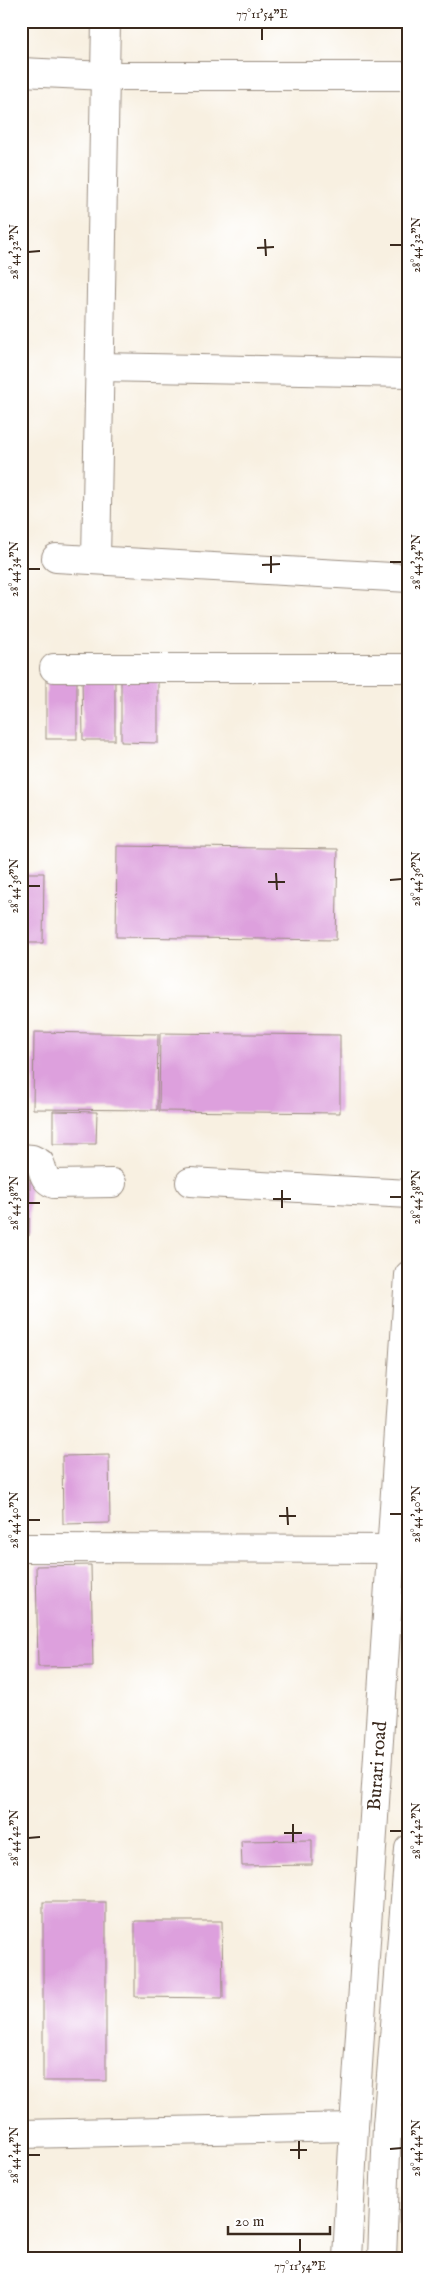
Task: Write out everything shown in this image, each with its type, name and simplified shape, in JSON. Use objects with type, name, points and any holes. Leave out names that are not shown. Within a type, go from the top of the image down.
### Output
[{"type":"street","points":[[96,560],[106,21]]},
{"type":"street","points":[[21,72],[106,76],[409,76]]},
{"type":"street","points":[[100,367],[409,374]]},
{"type":"street","points":[[56,558],[409,578]]},
{"type":"street","points":[[54,668],[409,668]]},
{"type":"street","points":[[21,1158],[32,1159],[40,1163],[44,1177],[48,1182],[54,1184],[112,1183]]},
{"type":"street","points":[[190,1182],[409,1194]]},
{"type":"street","name":"Burari road","points":[[348,2258],[354,2127],[401,1549],[409,1274]]},
{"type":"street","points":[[21,1548],[401,1549]]},
{"type":"street","points":[[382,2258],[398,2125],[409,1849]]},
{"type":"street","points":[[21,2134],[354,2127]]},
{"type":"building","points":[[82,675],[115,675],[115,740],[83,740]]},
{"type":"building","points":[[121,677],[158,677],[158,743],[121,742]]},
{"type":"building","points":[[46,679],[77,679],[77,739],[46,739]]},
{"type":"building","points":[[117,846],[338,849],[336,940],[116,937]]},
{"type":"building","points":[[21,873],[44,873],[43,943],[21,943]]},
{"type":"building","points":[[34,1032],[158,1034],[157,1110],[33,1109]]},
{"type":"building","points":[[160,1033],[340,1035],[340,1113],[159,1111]]},
{"type":"building","points":[[53,1111],[97,1112],[96,1144],[53,1144]]},
{"type":"building","points":[[21,1179],[30,1179],[29,1236],[21,1236]]},
{"type":"building","points":[[109,1455],[110,1523],[63,1524],[62,1456]]},
{"type":"building","points":[[91,1565],[93,1666],[38,1667],[36,1566]]},
{"type":"building","points":[[312,1840],[312,1865],[242,1866],[241,1841]]},
{"type":"building","points":[[43,1902],[106,1902],[106,2081],[43,2081]]},
{"type":"building","points":[[135,1921],[222,1921],[223,1998],[135,1997]]}]
